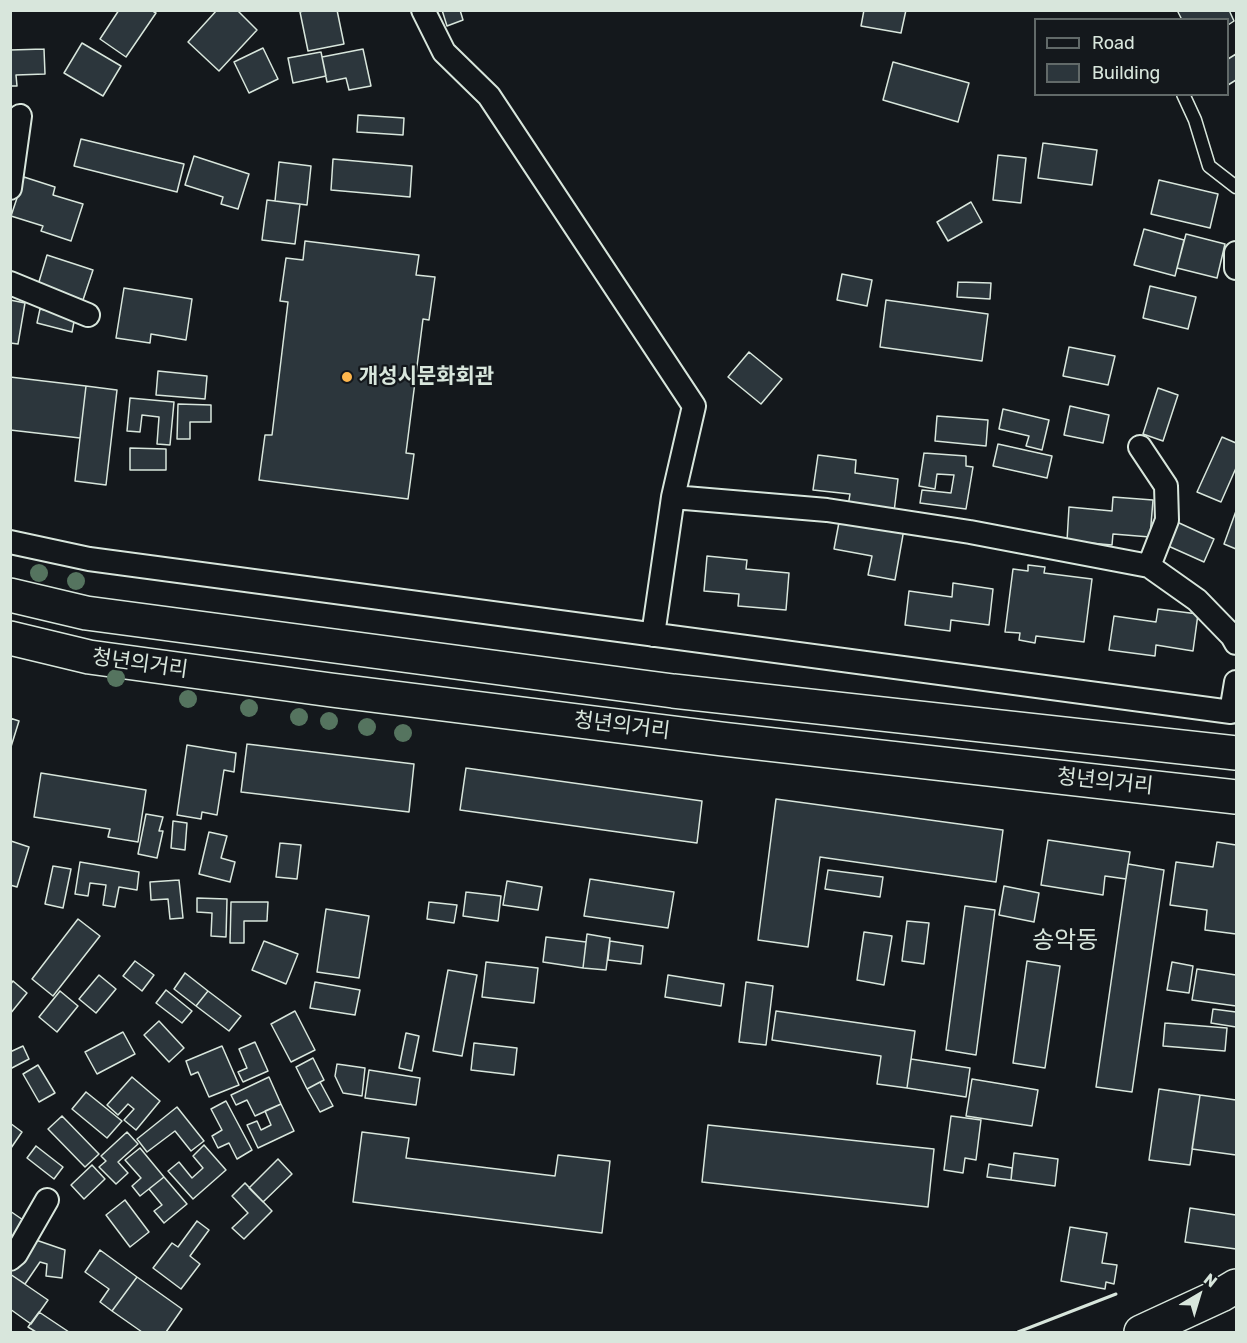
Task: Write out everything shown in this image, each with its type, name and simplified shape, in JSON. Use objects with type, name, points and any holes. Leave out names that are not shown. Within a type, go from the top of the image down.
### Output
[{"type":"main road","name":"청년의거리","points":[[10,595],[86,613],[674,691],[1236,753]]},
{"type":"main road","name":"청년의거리","points":[[10,638],[89,657],[331,690],[722,739],[1236,797]]},
{"type":"main road","points":[[1141,1332],[1236,1286]]},
{"type":"street","points":[[423,10],[444,52],[489,96],[694,406],[673,497],[653,635]]},
{"type":"street","points":[[10,188],[20,116]]},
{"type":"street","points":[[1236,253],[1236,268]]},
{"type":"street","points":[[10,283],[88,315]]},
{"type":"street","points":[[1140,447],[1166,486],[1167,520],[1149,566]]},
{"type":"street","points":[[673,497],[827,510],[970,532],[1149,566],[1197,600],[1236,643]]},
{"type":"street","points":[[10,542],[89,558],[1234,712],[1236,682]]},
{"type":"street","points":[[10,1259],[16,1254],[46,1200]]},
{"type":"lane","points":[[1184,96],[1195,120],[1209,166],[1236,187]]},
{"type":"building","points":[[119,10],[151,10],[156,13],[126,57],[100,39]]},
{"type":"building","points":[[217,10],[237,10],[257,30],[219,71],[188,42]]},
{"type":"building","points":[[337,10],[344,44],[308,51],[300,12]]},
{"type":"building","points":[[442,10],[460,10],[463,20],[447,26]]},
{"type":"building","points":[[864,10],[906,10],[901,33],[861,26]]},
{"type":"building","points":[[1177,10],[1229,10],[1234,21],[1229,24],[1229,18],[1181,18]]},
{"type":"building","points":[[82,43],[121,66],[103,96],[64,73]]},
{"type":"building","points":[[263,48],[278,79],[249,93],[234,62]]},
{"type":"building","points":[[44,49],[45,74],[16,75],[17,86],[10,86],[10,50]]},
{"type":"building","points":[[363,49],[371,86],[349,90],[346,78],[327,82],[322,57]]},
{"type":"building","points":[[321,52],[326,76],[293,83],[288,58]]},
{"type":"building","points":[[1236,54],[1236,80],[1229,84],[1229,58]]},
{"type":"building","points":[[893,62],[969,83],[958,122],[883,100]]},
{"type":"building","points":[[358,115],[404,118],[403,135],[357,132]]},
{"type":"building","points":[[81,139],[184,164],[177,192],[74,166]]},
{"type":"building","points":[[1043,143],[1097,150],[1092,185],[1038,178]]},
{"type":"building","points":[[998,155],[1026,158],[1021,203],[993,200]]},
{"type":"building","points":[[194,156],[249,174],[238,209],[221,204],[223,197],[185,185]]},
{"type":"building","points":[[333,159],[412,166],[410,197],[331,190]]},
{"type":"building","points":[[279,162],[311,166],[307,205],[275,201]]},
{"type":"building","points":[[24,177],[55,187],[53,195],[83,204],[71,241],[41,231],[43,226],[11,216]]},
{"type":"building","points":[[1159,180],[1218,194],[1210,228],[1151,214]]},
{"type":"building","points":[[267,200],[300,204],[295,244],[262,240]]},
{"type":"building","points":[[971,202],[982,222],[948,241],[937,222]]},
{"type":"building","points":[[1144,229],[1184,240],[1175,276],[1134,265]]},
{"type":"building","points":[[1186,234],[1225,244],[1217,278],[1177,268]]},
{"type":"building","name":"개성시문화회관","points":[[305,241],[419,255],[416,275],[435,277],[429,320],[423,319],[406,453],[414,454],[408,499],[259,480],[265,435],[272,435],[288,302],[280,301],[286,258],[303,260]]},
{"type":"building","points":[[47,255],[93,270],[83,300],[38,285]]},
{"type":"building","points":[[842,274],[872,280],[867,306],[837,300]]},
{"type":"building","points":[[958,282],[991,283],[990,299],[957,297]]},
{"type":"building","points":[[1150,286],[1196,297],[1188,329],[1143,318]]},
{"type":"building","points":[[124,288],[192,299],[186,340],[151,334],[150,343],[116,338]]},
{"type":"building","points":[[10,300],[25,303],[18,344],[10,343]]},
{"type":"building","points":[[886,300],[988,314],[982,361],[880,347]]},
{"type":"building","points":[[40,309],[75,317],[72,332],[37,323]]},
{"type":"building","points":[[1069,347],[1115,356],[1108,385],[1063,376]]},
{"type":"building","points":[[749,352],[782,379],[761,404],[728,377]]},
{"type":"building","points":[[158,371],[207,376],[205,399],[156,395]]},
{"type":"building","points":[[10,377],[86,386],[80,438],[10,430]]},
{"type":"building","points":[[86,386],[117,390],[106,485],[75,481]]},
{"type":"building","points":[[1158,388],[1178,395],[1163,441],[1143,434]]},
{"type":"building","points":[[130,398],[174,402],[170,445],[157,444],[159,417],[142,415],[140,432],[127,431]]},
{"type":"building","points":[[178,404],[211,405],[211,422],[190,422],[190,439],[177,439]]},
{"type":"building","points":[[1070,406],[1109,415],[1103,443],[1064,435]]},
{"type":"building","points":[[1003,409],[1049,420],[1042,450],[1026,446],[1029,436],[999,429]]},
{"type":"building","points":[[937,416],[988,420],[986,446],[935,441]]},
{"type":"building","points":[[1222,437],[1236,443],[1236,468],[1221,502],[1197,492]]},
{"type":"building","points":[[998,444],[1052,456],[1047,478],[993,466]]},
{"type":"building","points":[[130,448],[166,449],[166,470],[130,470]]},
{"type":"building","points":[[924,453],[966,456],[966,466],[973,467],[966,509],[920,503],[922,490],[951,493],[954,475],[937,474],[935,489],[919,486]]},
{"type":"building","points":[[818,455],[856,460],[855,473],[898,479],[894,512],[848,506],[850,494],[813,490]]},
{"type":"building","points":[[1113,497],[1153,500],[1150,537],[1113,534],[1112,545],[1067,541],[1069,507],[1112,511]]},
{"type":"building","points":[[1236,511],[1236,549],[1224,544]]},
{"type":"building","points":[[840,517],[904,529],[895,580],[868,575],[872,556],[834,549]]},
{"type":"building","points":[[1177,522],[1214,539],[1204,562],[1166,545]]},
{"type":"building","points":[[707,556],[747,560],[746,569],[789,573],[786,610],[738,606],[739,594],[704,591]]},
{"type":"building","points":[[1028,565],[1045,567],[1044,573],[1092,579],[1084,642],[1036,636],[1035,643],[1019,640],[1020,633],[1005,632],[1013,569],[1028,571]]},
{"type":"building","points":[[953,583],[993,589],[989,625],[951,620],[950,631],[905,625],[909,591],[952,597]]},
{"type":"building","points":[[1158,609],[1198,614],[1193,651],[1156,645],[1155,656],[1109,650],[1114,616],[1156,622]]},
{"type":"building","points":[[10,718],[19,721],[10,750]]},
{"type":"building","points":[[247,744],[414,764],[409,812],[241,792]]},
{"type":"building","points":[[187,745],[236,753],[234,772],[224,770],[217,815],[202,812],[201,819],[177,815]]},
{"type":"building","points":[[466,768],[702,801],[697,843],[460,810]]},
{"type":"building","points":[[41,773],[146,790],[138,842],[108,837],[110,829],[34,817]]},
{"type":"building","points":[[776,799],[1003,830],[996,882],[820,857],[808,947],[758,940]]},
{"type":"building","points":[[146,814],[163,817],[159,831],[163,831],[157,858],[138,854]]},
{"type":"building","points":[[173,821],[187,823],[185,850],[171,848]]},
{"type":"building","points":[[209,832],[227,836],[221,858],[235,862],[230,882],[199,874]]},
{"type":"building","points":[[1048,840],[1130,852],[1126,879],[1105,876],[1103,895],[1041,885]]},
{"type":"building","points":[[11,841],[29,847],[17,887],[10,885]]},
{"type":"building","points":[[1217,842],[1236,845],[1236,934],[1205,930],[1207,910],[1170,905],[1176,862],[1213,867]]},
{"type":"building","points":[[280,843],[301,845],[297,879],[276,877]]},
{"type":"building","points":[[80,862],[139,872],[137,890],[119,887],[115,907],[103,905],[106,885],[90,883],[88,896],[75,894]]},
{"type":"building","points":[[1128,864],[1164,870],[1132,1092],[1096,1087]]},
{"type":"building","points":[[53,866],[71,869],[63,908],[45,904]]},
{"type":"building","points":[[828,870],[883,877],[880,897],[825,889]]},
{"type":"building","points":[[590,879],[674,892],[668,928],[584,916]]},
{"type":"building","points":[[179,880],[183,918],[170,919],[168,899],[151,900],[150,882]]},
{"type":"building","points":[[507,881],[542,887],[538,910],[503,905]]},
{"type":"building","points":[[1004,886],[1039,893],[1034,922],[999,915]]},
{"type":"building","points":[[466,892],[501,896],[498,921],[463,916]]},
{"type":"building","points":[[197,898],[227,899],[226,937],[211,936],[212,913],[197,912]]},
{"type":"building","points":[[231,902],[268,902],[267,921],[244,921],[244,943],[230,943]]},
{"type":"building","points":[[429,902],[457,905],[454,923],[427,919]]},
{"type":"building","points":[[965,906],[995,910],[976,1055],[946,1050]]},
{"type":"building","points":[[326,909],[369,916],[359,978],[317,972]]},
{"type":"building","points":[[78,919],[100,936],[53,996],[32,979]]},
{"type":"building","points":[[907,921],[929,923],[924,964],[902,961]]},
{"type":"building","points":[[864,932],[892,936],[884,985],[857,980]]},
{"type":"building","points":[[587,934],[610,938],[606,970],[583,968]]},
{"type":"building","points":[[546,937],[586,942],[583,968],[543,962]]},
{"type":"building","points":[[264,941],[298,954],[286,984],[252,970]]},
{"type":"building","points":[[610,941],[643,946],[641,964],[608,960]]},
{"type":"building","points":[[135,961],[154,975],[142,991],[123,976]]},
{"type":"building","points":[[1027,961],[1060,966],[1045,1068],[1013,1063]]},
{"type":"building","points":[[486,962],[538,968],[534,1003],[482,997]]},
{"type":"building","points":[[1172,962],[1193,966],[1189,993],[1167,990]]},
{"type":"building","points":[[1197,969],[1236,975],[1236,1006],[1192,1000]]},
{"type":"building","points":[[448,970],[477,975],[462,1056],[433,1051]]},
{"type":"building","points":[[185,973],[208,991],[196,1006],[174,989]]},
{"type":"building","points":[[99,975],[116,989],[96,1013],[79,999]]},
{"type":"building","points":[[668,975],[724,984],[721,1006],[665,997]]},
{"type":"building","points":[[13,981],[27,993],[10,1014],[10,985]]},
{"type":"building","points":[[315,982],[360,990],[355,1015],[310,1008]]},
{"type":"building","points":[[746,982],[773,986],[766,1045],[739,1042]]},
{"type":"building","points":[[166,990],[192,1011],[182,1023],[156,1003]]},
{"type":"building","points":[[60,991],[78,1006],[57,1032],[39,1017]]},
{"type":"building","points":[[208,991],[241,1016],[229,1031],[196,1006]]},
{"type":"building","points":[[1213,1009],[1236,1012],[1236,1027],[1211,1023]]},
{"type":"building","points":[[295,1011],[315,1050],[291,1062],[271,1024]]},
{"type":"building","points":[[776,1011],[915,1031],[907,1088],[877,1084],[881,1056],[772,1040]]},
{"type":"building","points":[[159,1021],[184,1048],[169,1062],[144,1035]]},
{"type":"building","points":[[1165,1023],[1227,1028],[1225,1051],[1163,1046]]},
{"type":"building","points":[[123,1032],[135,1054],[97,1074],[85,1052]]},
{"type":"building","points":[[406,1033],[419,1036],[412,1071],[399,1068]]},
{"type":"building","points":[[255,1042],[268,1071],[243,1082],[238,1072],[247,1068],[239,1049]]},
{"type":"building","points":[[474,1043],[517,1048],[514,1075],[471,1070]]},
{"type":"building","points":[[23,1046],[29,1059],[10,1069],[10,1052]]},
{"type":"building","points":[[222,1046],[239,1085],[209,1097],[198,1072],[191,1075],[186,1061]]},
{"type":"building","points":[[313,1058],[324,1080],[307,1089],[296,1067]]},
{"type":"building","points":[[911,1059],[970,1068],[966,1097],[907,1088]]},
{"type":"building","points":[[337,1064],[365,1068],[362,1096],[343,1093],[335,1076]]},
{"type":"building","points":[[38,1065],[55,1093],[39,1102],[23,1074]]},
{"type":"building","points":[[369,1070],[420,1078],[416,1105],[365,1098]]},
{"type":"building","points":[[132,1077],[160,1101],[136,1130],[124,1120],[134,1109],[128,1104],[118,1115],[107,1105]]},
{"type":"building","points":[[269,1077],[281,1104],[255,1116],[247,1100],[236,1105],[231,1095]]},
{"type":"building","points":[[972,1079],[1038,1090],[1032,1126],[966,1116]]},
{"type":"building","points":[[320,1082],[333,1106],[320,1112],[307,1089]]},
{"type":"building","points":[[1159,1089],[1200,1095],[1190,1165],[1149,1160]]},
{"type":"building","points":[[86,1092],[122,1121],[107,1138],[72,1109]]},
{"type":"building","points":[[1200,1095],[1236,1100],[1236,1155],[1192,1149]]},
{"type":"building","points":[[226,1101],[252,1150],[237,1159],[229,1143],[218,1148],[212,1136],[222,1130],[211,1109]]},
{"type":"building","points":[[281,1104],[294,1131],[258,1148],[247,1125],[257,1121],[261,1130],[271,1125],[265,1111]]},
{"type":"building","points":[[177,1107],[204,1141],[191,1151],[175,1131],[147,1152],[137,1139]]},
{"type":"building","points":[[62,1116],[99,1154],[85,1167],[48,1129]]},
{"type":"building","points":[[951,1116],[981,1120],[976,1160],[965,1158],[963,1173],[944,1170]]},
{"type":"building","points":[[10,1123],[22,1132],[11,1148],[10,1148]]},
{"type":"building","points":[[708,1125],[934,1149],[928,1207],[702,1182]]},
{"type":"building","points":[[127,1132],[138,1144],[118,1162],[128,1173],[116,1184],[99,1167],[106,1161],[101,1156]]},
{"type":"building","points":[[362,1132],[409,1138],[406,1158],[555,1176],[558,1155],[610,1161],[602,1233],[353,1202]]},
{"type":"building","points":[[204,1145],[226,1170],[193,1199],[168,1171],[179,1162],[192,1178],[203,1168],[193,1156]]},
{"type":"building","points":[[36,1146],[63,1167],[54,1179],[27,1158]]},
{"type":"building","points":[[140,1148],[164,1177],[140,1196],[132,1186],[141,1178],[125,1160]]},
{"type":"building","points":[[1014,1153],[1058,1159],[1055,1186],[1011,1180]]},
{"type":"building","points":[[278,1159],[292,1174],[263,1202],[249,1188]]},
{"type":"building","points":[[989,1164],[1012,1168],[1011,1180],[987,1177]]},
{"type":"building","points":[[92,1165],[105,1179],[84,1199],[71,1185]]},
{"type":"building","points":[[164,1177],[187,1204],[164,1223],[154,1211],[162,1205],[149,1189]]},
{"type":"building","points":[[245,1183],[272,1211],[244,1239],[232,1228],[248,1213],[232,1196]]},
{"type":"building","points":[[125,1200],[149,1232],[130,1247],[106,1215]]},
{"type":"building","points":[[1190,1208],[1236,1215],[1236,1249],[1185,1242]]},
{"type":"building","points":[[10,1211],[26,1222],[10,1245]]},
{"type":"building","points":[[197,1221],[209,1230],[190,1256],[200,1264],[181,1289],[153,1268],[172,1243],[178,1247]]},
{"type":"building","points":[[1070,1227],[1107,1233],[1102,1263],[1117,1265],[1114,1284],[1106,1282],[1105,1289],[1061,1281]]},
{"type":"building","points":[[33,1239],[65,1250],[62,1278],[46,1276],[47,1264],[40,1262],[25,1284],[10,1274],[10,1270]]},
{"type":"building","points":[[100,1250],[137,1277],[112,1311],[100,1302],[109,1289],[85,1272]]},
{"type":"building","points":[[10,1274],[48,1300],[31,1324],[10,1309]]},
{"type":"building","points":[[137,1277],[182,1309],[166,1332],[142,1332],[112,1311]]},
{"type":"building","points":[[39,1312],[69,1332],[36,1332],[28,1327]]},
{"type":"wall","points":[[1018,1332],[1116,1294]]},
{"type":"place","name":"개성시문화회관","points":[[347,377]]},
{"type":"district","name":"송악동","points":[[1065,941]]}]
